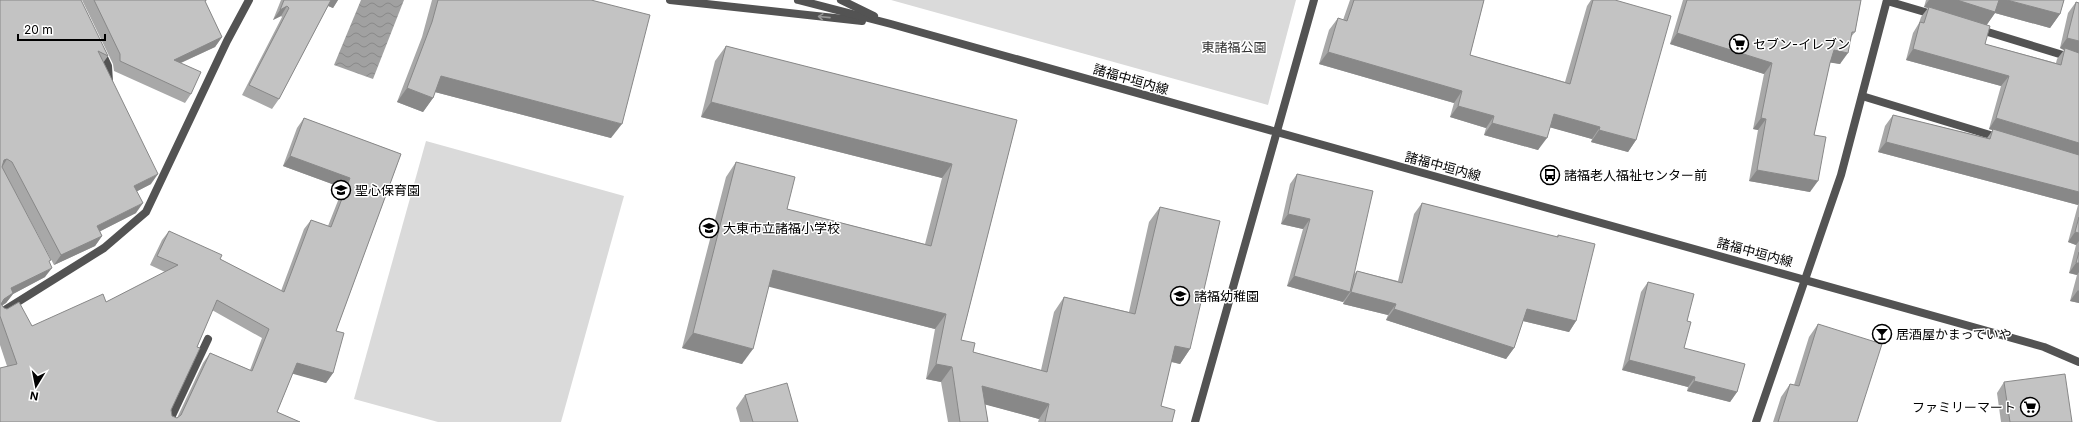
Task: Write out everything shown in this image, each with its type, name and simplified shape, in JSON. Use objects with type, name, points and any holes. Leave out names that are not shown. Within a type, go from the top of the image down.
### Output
[{"type":"street","points":[[0,313],[53,276],[104,248],[146,212],[157,182],[249,0]]},
{"type":"street","points":[[670,0],[891,24]]},
{"type":"street","name":"諸福中垣内線","points":[[798,0],[891,24],[1804,278],[2044,347],[2079,362]]},
{"type":"street","points":[[841,0],[891,24]]},
{"type":"street","points":[[1195,422],[1314,0]]},
{"type":"street","points":[[1756,422],[1840,175],[1887,0],[1946,19]]},
{"type":"street","points":[[1968,26],[2079,60]]},
{"type":"street","points":[[99,46],[108,66],[108,80],[111,87]]},
{"type":"street","points":[[1862,96],[2012,141]]},
{"type":"street","points":[[169,422],[208,339]]},
{"type":"green space","name":"東諸福公園","points":[[891,0],[1296,0],[1268,105]]},
{"type":"green space","points":[[426,141],[624,196],[561,422],[438,422],[354,399]]},
{"type":"water","points":[[361,0],[404,0],[373,79],[334,65]]},
{"type":"building","points":[[0,0],[81,0],[108,56],[98,51],[158,174],[134,186],[143,203],[97,226],[102,236],[61,255],[12,162],[7,159],[4,160],[2,167],[51,260],[49,261],[52,268],[11,288],[13,293],[4,299],[1,304],[7,309],[19,302],[32,326],[103,294],[106,302],[178,265],[157,256],[169,231],[222,255],[220,259],[284,292],[311,220],[331,227],[350,178],[290,156],[304,118],[401,154],[336,331],[344,333],[333,373],[297,363],[277,412],[300,422],[0,422],[0,368],[17,364],[0,316]],"holes":[[[217,300],[269,329],[252,371],[210,353],[181,415],[177,418],[172,416],[171,410],[200,348],[197,347]]]},
{"type":"building","points":[[94,0],[206,0],[205,1],[222,37],[174,60],[201,72],[191,94],[120,61],[120,54]]},
{"type":"building","points":[[284,0],[331,0],[279,99],[249,85],[289,8],[287,6],[280,10]]},
{"type":"building","points":[[438,0],[591,0],[650,15],[622,124],[441,76],[433,98],[407,88],[432,22]]},
{"type":"building","points":[[1354,0],[1484,0],[1470,55],[1570,84],[1593,0],[1615,0],[1671,16],[1636,140],[1599,130],[1600,127],[1554,114],[1547,138],[1492,123],[1494,116],[1458,106],[1462,91],[1328,52],[1338,18],[1347,21]]},
{"type":"building","points":[[1687,0],[1861,0],[1855,32],[1852,32],[1848,53],[1834,50],[1830,63],[1814,135],[1826,137],[1818,181],[1757,170],[1766,119],[1761,118],[1772,63],[1677,33]]},
{"type":"building","points":[[1957,0],[1999,0],[1995,12]]},
{"type":"building","points":[[2007,0],[2064,0],[2060,14]]},
{"type":"building","points":[[2076,2],[2079,3],[2079,41],[2067,38]]},
{"type":"building","points":[[1929,7],[1990,26],[1985,44],[2061,65],[2065,48],[2079,53],[2079,143],[1996,118],[2009,76],[1913,49],[1920,22],[1924,23]]},
{"type":"building","points":[[726,46],[1017,120],[961,340],[975,343],[973,352],[1047,372],[1064,297],[1135,314],[1160,207],[1220,221],[1190,349],[1175,346],[1161,406],[1175,410],[1172,422],[1045,422],[1049,404],[982,386],[988,422],[960,422],[952,367],[936,364],[946,314],[773,270],[753,349],[693,333],[736,162],[795,177],[787,209],[931,246],[952,164],[711,102]]},
{"type":"building","points":[[1893,115],[1990,139],[1993,129],[2079,155],[2079,192],[1886,142]]},
{"type":"building","points":[[1297,174],[1373,191],[1350,292],[1294,276],[1310,219],[1288,214]]},
{"type":"building","points":[[1422,203],[1558,237],[1558,235],[1595,244],[1576,321],[1527,309],[1514,348],[1394,309],[1396,304],[1351,292],[1357,271],[1402,283]]},
{"type":"building","points":[[2079,217],[2079,233],[2075,232]]},
{"type":"building","points":[[2079,252],[2079,263],[2076,263]]},
{"type":"building","points":[[1648,282],[1694,294],[1687,321],[1691,322],[1684,348],[1745,364],[1737,392],[1694,381],[1695,377],[1629,360]]},
{"type":"building","points":[[1818,324],[1882,344],[1857,422],[1778,422],[1790,384],[1799,386]]},
{"type":"building","name":"ファミリーマート","points":[[2065,374],[2072,422],[2010,422],[2004,382]]},
{"type":"building","points":[[787,383],[798,422],[753,422],[745,395]]},
{"type":"place","name":"セブン-イレブン","points":[[1739,44]]},
{"type":"place","name":"諸福老人福祉センター前","points":[[1550,175]]},
{"type":"place","name":"聖心保育園","points":[[341,190]]},
{"type":"place","name":"大東市立諸福小学校","points":[[709,228]]},
{"type":"place","name":"諸福幼稚園","points":[[1180,296]]},
{"type":"place","name":"居酒屋かまっていや","points":[[1882,334]]},
{"type":"place","name":"ファミリーマート","points":[[2030,407]]}]
